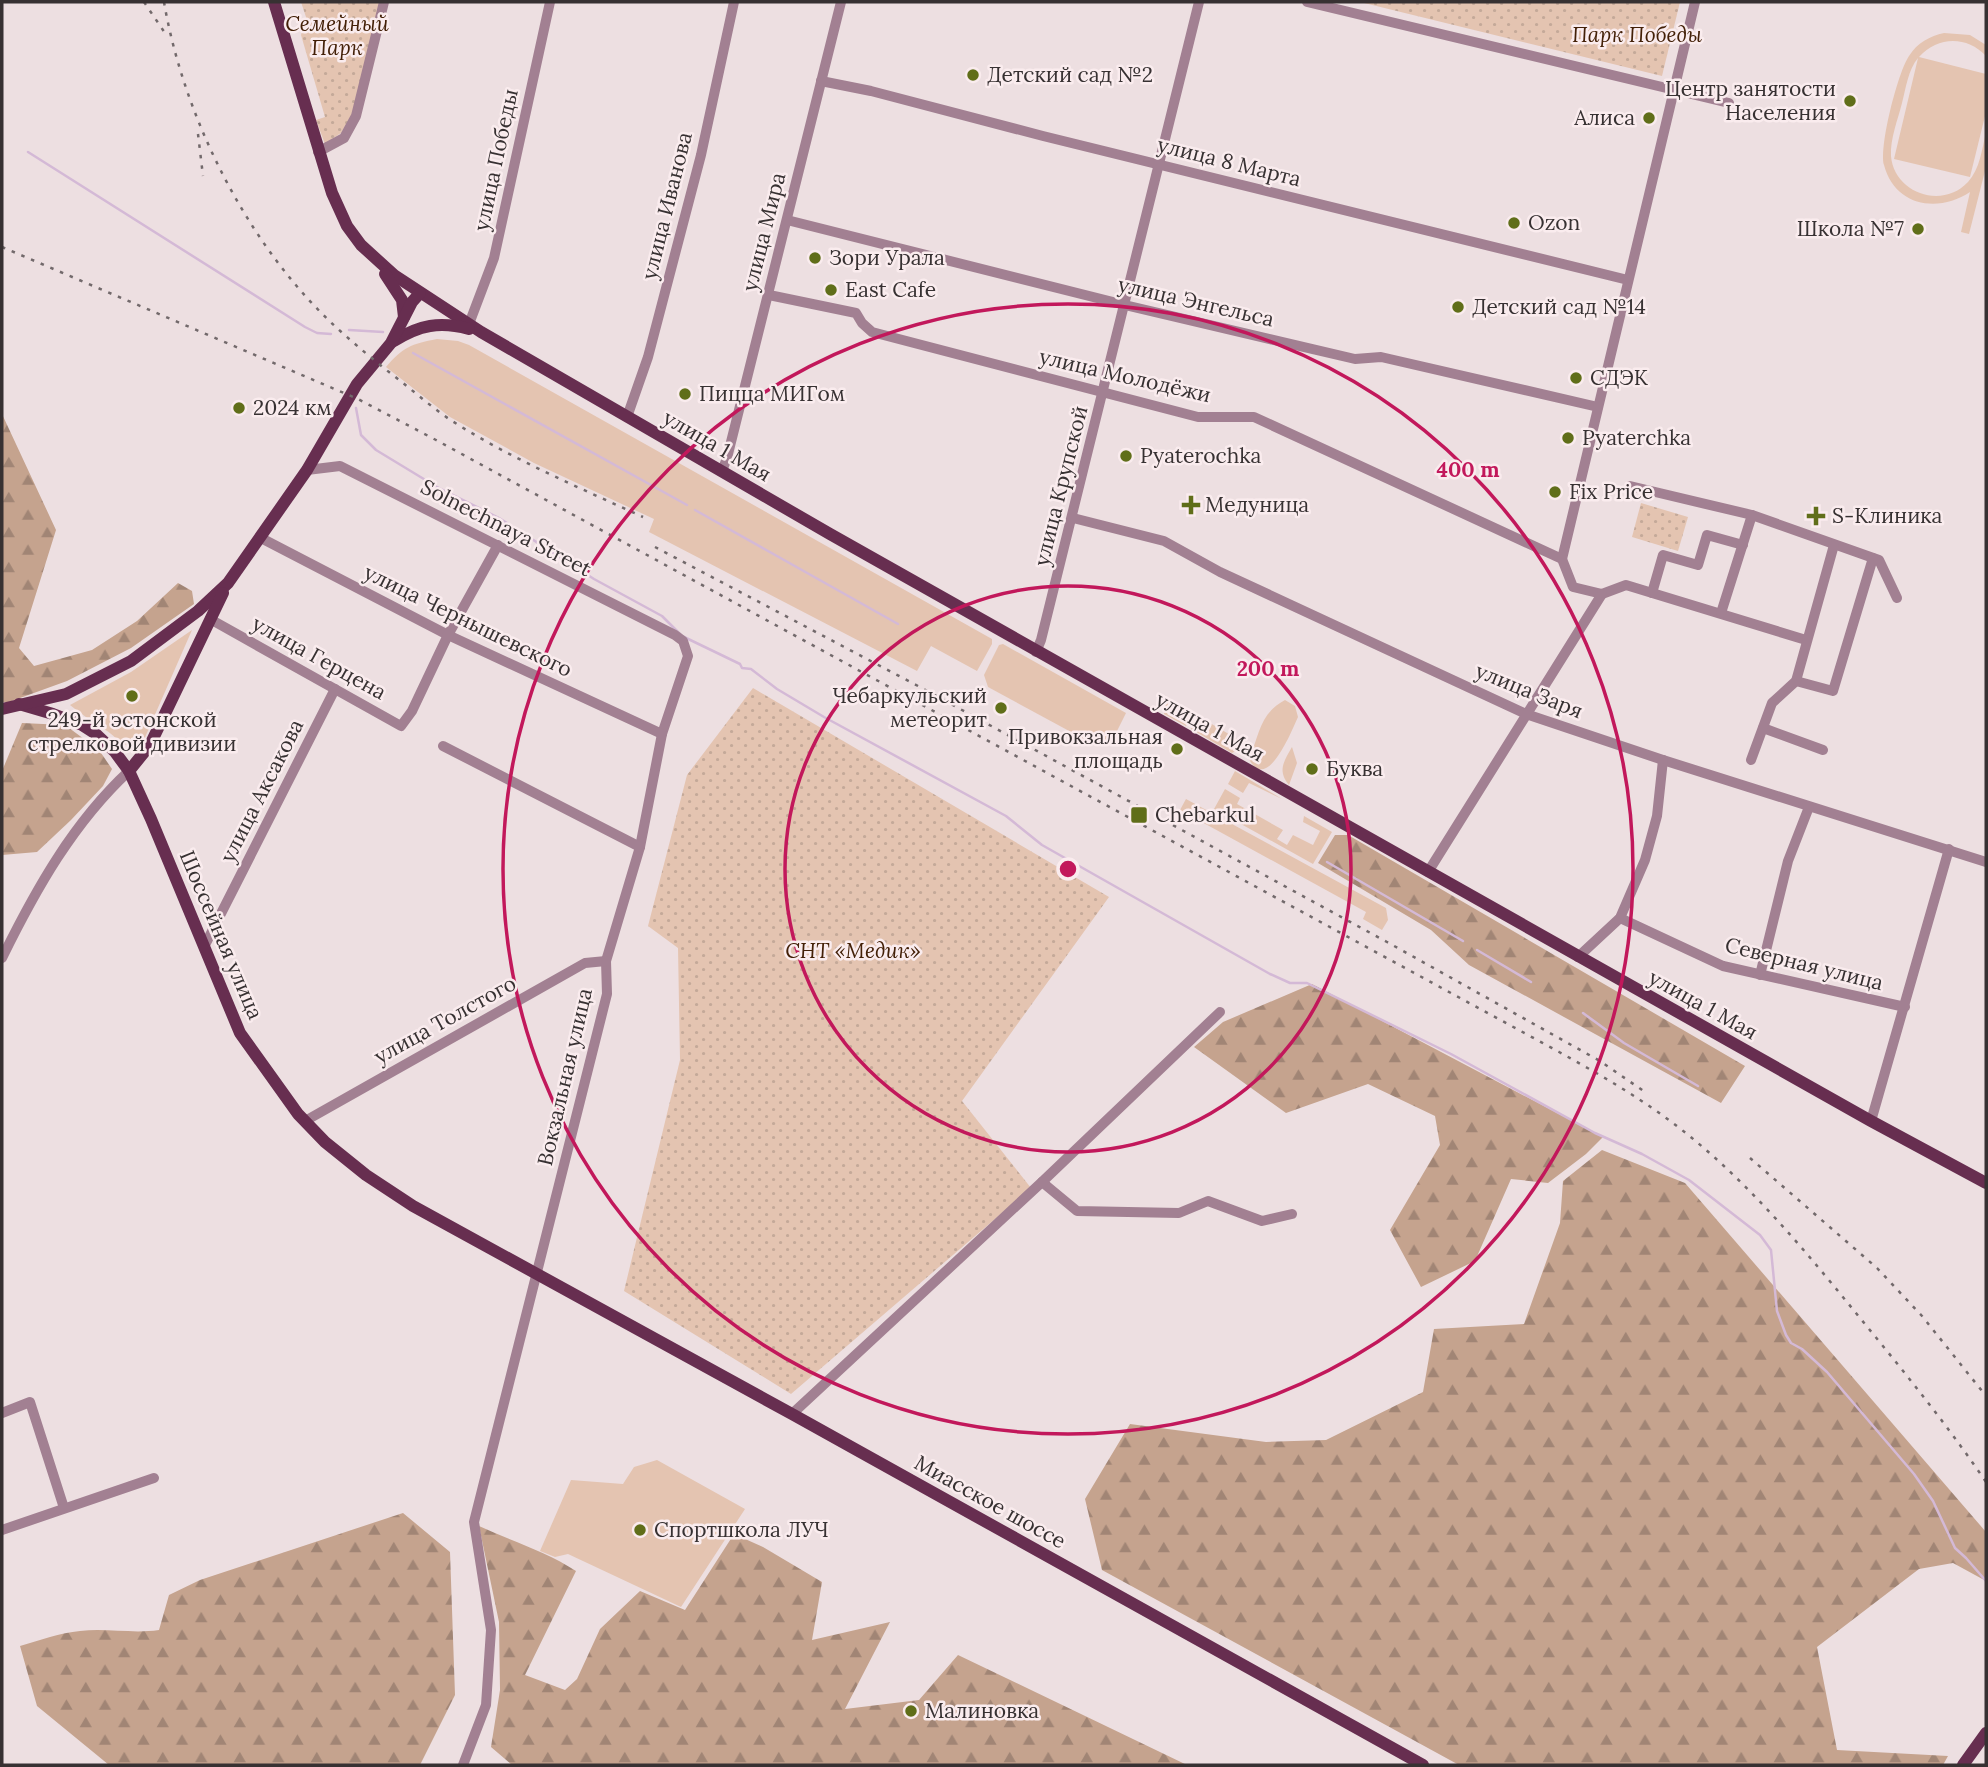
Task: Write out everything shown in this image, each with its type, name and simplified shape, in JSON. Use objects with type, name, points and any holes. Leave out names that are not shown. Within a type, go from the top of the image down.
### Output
[{"type":"main road","points":[[274,2],[331,193],[348,226],[377,262],[402,300],[404,318]]},
{"type":"main road","name":"улица 1 Мая","points":[[377,262],[481,332],[1036,652],[1986,1183]]},
{"type":"main road","points":[[129,771],[150,745],[228,583],[307,470],[353,390],[391,343],[412,302],[420,293]]},
{"type":"main road","points":[[391,343],[419,327],[430,316],[435,303]]},
{"type":"main road","points":[[419,327],[446,324],[481,332]]},
{"type":"main road","points":[[2,709],[66,694],[131,661],[198,611],[228,583]]},
{"type":"main road","name":"Шоссейная улица","points":[[19,704],[53,713],[82,725],[107,743],[129,771],[240,1033],[305,1121],[325,1142],[366,1175],[538,1274]]},
{"type":"main road","name":"Миасское шоссе","points":[[538,1274],[1423,1765]]},
{"type":"main road","points":[[1963,1765],[1986,1733]]},
{"type":"street","points":[[318,152],[344,138],[356,116],[384,2]]},
{"type":"street","name":"улица Победы","points":[[469,324],[494,258],[550,2]]},
{"type":"street","name":"улица Иванова","points":[[627,417],[649,357],[701,155],[734,2]]},
{"type":"street","name":"улица Мира","points":[[722,471],[769,295],[841,2]]},
{"type":"street","name":"улица Крупской","points":[[1036,652],[1073,518],[1199,2]]},
{"type":"street","points":[[1307,2],[1729,103]]},
{"type":"street","points":[[1695,2],[1562,559],[1573,587],[1602,594],[1626,585],[1807,640]]},
{"type":"street","name":"улица 8 Марта","points":[[821,81],[871,91],[1628,280]]},
{"type":"street","name":"улица Энгельса","points":[[787,220],[1355,359],[1381,357],[1598,407]]},
{"type":"street","name":"улица Молодёжи","points":[[769,295],[856,313],[872,332],[1198,416],[1254,417],[1562,559]]},
{"type":"street","name":"Solnechnaya Street","points":[[307,470],[340,466],[663,629],[683,642]]},
{"type":"street","points":[[1630,486],[1752,515],[1879,560],[1896,598]]},
{"type":"street","points":[[1721,613],[1752,515]]},
{"type":"street","name":"улица Заря","points":[[1073,518],[1164,541],[1220,572],[1526,714],[1986,862]]},
{"type":"street","points":[[1652,593],[1663,555],[1698,565],[1707,536],[1743,545]]},
{"type":"street","name":"улица Чернышевского","points":[[261,538],[448,635],[662,734]]},
{"type":"street","points":[[448,635],[498,545]]},
{"type":"street","points":[[1751,760],[1772,703],[1796,681],[1834,545]]},
{"type":"street","points":[[1796,681],[1833,691],[1873,558]]},
{"type":"street","points":[[1428,872],[1602,594]]},
{"type":"street","name":"улица Герцена","points":[[209,619],[401,726],[407,720],[448,635]]},
{"type":"street","name":"Вокзальная улица","points":[[463,1765],[486,1705],[491,1630],[474,1522],[607,994],[606,961],[640,846],[662,734],[688,656],[683,642]]},
{"type":"street","name":"улица Аксакова","points":[[204,947],[335,689]]},
{"type":"street","points":[[1763,729],[1823,750]]},
{"type":"street","points":[[443,746],[640,846]]},
{"type":"street","points":[[1578,957],[1620,918],[1645,860],[1657,816],[1663,760]]},
{"type":"street","points":[[2,958],[28,906],[60,853],[89,812],[129,771]]},
{"type":"street","points":[[1760,975],[1788,861],[1810,807]]},
{"type":"street","points":[[1871,1121],[1949,849]]},
{"type":"street","name":"Северная улица","points":[[1620,918],[1723,966],[1905,1007]]},
{"type":"street","name":"улица Толстого","points":[[305,1121],[584,963],[606,961]]},
{"type":"street","points":[[792,1414],[1220,1012]]},
{"type":"street","points":[[1042,1182],[1077,1211],[1179,1213],[1208,1201],[1262,1221],[1292,1214]]},
{"type":"street","points":[[2,1413],[30,1402],[64,1508]]},
{"type":"street","points":[[2,1530],[154,1478]]},
{"type":"green space","name":"Семейный Парк","points":[[301,2],[380,2],[352,115],[341,133],[325,144],[316,120],[325,117],[301,35],[306,17]]},
{"type":"green space","name":"Парк Победы","points":[[1360,2],[1680,2],[1662,76]]},
{"type":"green space","points":[[1944,33],[1970,35],[1986,45],[1986,56],[1970,45],[1952,41],[1935,45],[1919,57],[1986,74],[1986,112],[1970,177],[1894,159],[1918,58],[1908,79],[1893,136],[1891,156],[1894,169],[1910,188],[1933,196],[1945,195],[1957,190],[1972,177],[1986,132],[1986,167],[1969,234],[1961,232],[1970,192],[1945,203],[1920,202],[1908,198],[1898,190],[1884,165],[1887,126],[1905,64],[1912,51],[1920,44]]},
{"type":"green space","points":[[437,339],[469,345],[992,639],[992,644],[977,671],[931,646],[917,671],[649,532],[654,519],[534,463],[450,417],[386,367],[408,347]]},
{"type":"green space","points":[[2,414],[56,530],[19,648],[34,666],[92,650],[137,621],[178,583],[192,591],[194,604],[131,648],[67,681],[9,702],[2,702]]},
{"type":"green space","points":[[1641,503],[1688,517],[1678,551],[1632,537]]},
{"type":"green space","points":[[192,630],[143,742],[133,748],[128,746],[70,705],[131,672]]},
{"type":"green space","points":[[1003,644],[1126,713],[1110,745],[1095,745],[988,687],[984,675],[999,645]]},
{"type":"green space","name":"СНТ «Медик»","points":[[753,688],[1109,897],[962,1101],[1031,1188],[791,1394],[624,1291],[680,1060],[678,948],[648,926],[687,775]]},
{"type":"green space","points":[[1285,700],[1295,706],[1298,717],[1285,745],[1271,765],[1263,769],[1256,768],[1249,759],[1261,725],[1270,712]]},
{"type":"green space","points":[[1171,701],[1193,714],[1186,726],[1164,714],[1164,706]]},
{"type":"green space","points":[[1198,716],[1239,740],[1239,749],[1232,753],[1191,729]]},
{"type":"green space","points":[[22,723],[65,725],[99,750],[112,769],[103,786],[37,852],[2,855],[2,771]]},
{"type":"green space","points":[[1292,747],[1297,763],[1289,785],[1283,771],[1284,761]]},
{"type":"green space","points":[[1235,771],[1282,799],[1249,783],[1243,793],[1228,784]]},
{"type":"green space","points":[[1225,789],[1240,798],[1237,804],[1283,830],[1277,839],[1287,845],[1293,835],[1313,845],[1320,831],[1303,822],[1304,816],[1332,832],[1313,864],[1214,809]]},
{"type":"green space","points":[[1186,799],[1386,908],[1388,920],[1382,930],[1363,919],[1366,912],[1180,810]]},
{"type":"green space","points":[[1335,835],[1348,835],[1745,1066],[1721,1103],[1469,965],[1431,930],[1318,863]]},
{"type":"green space","points":[[1312,984],[1603,1137],[1586,1154],[1548,1183],[1511,1179],[1475,1261],[1421,1287],[1390,1230],[1440,1145],[1435,1116],[1368,1084],[1286,1113],[1194,1047],[1223,1022]]},
{"type":"green space","points":[[1602,1150],[1685,1183],[1986,1532],[1986,1581],[1953,1563],[1919,1569],[1817,1647],[1837,1750],[1948,1756],[1943,1765],[1459,1765],[1102,1570],[1085,1499],[1130,1424],[1266,1442],[1326,1440],[1423,1392],[1434,1329],[1524,1324],[1560,1223],[1563,1181]]},
{"type":"green space","name":"Спортшкола ЛУЧ","points":[[657,1460],[745,1509],[681,1607],[568,1554],[555,1557],[540,1551],[571,1480],[623,1484],[634,1467]]},
{"type":"green space","points":[[403,1513],[450,1552],[455,1695],[420,1765],[109,1765],[37,1706],[20,1646],[80,1631],[159,1630],[169,1595],[200,1580]]},
{"type":"green space","points":[[479,1526],[541,1552],[576,1571],[525,1675],[565,1690],[577,1679],[600,1629],[640,1591],[685,1610],[734,1534],[763,1547],[822,1582],[812,1640],[890,1622],[845,1709],[919,1700],[958,1655],[1187,1765],[512,1765],[491,1747],[500,1690],[499,1622]]},
{"type":"waterway","points":[[28,152],[305,327],[317,333],[331,334]]},
{"type":"waterway","points":[[349,330],[383,332]]},
{"type":"waterway","points":[[413,353],[687,505]]},
{"type":"waterway","points":[[356,408],[361,435],[376,450],[437,487],[499,518],[594,579],[662,616],[682,636],[740,664],[742,668],[751,669],[777,689],[824,717],[1006,816],[1042,845],[1270,974],[1290,983],[1307,983],[1451,1054],[1595,1133],[1642,1154],[1689,1180],[1760,1235],[1771,1250],[1777,1311],[1791,1343],[1802,1349],[1827,1372],[1914,1474],[1933,1501],[1955,1548],[1986,1581]]},
{"type":"waterway","points":[[695,510],[898,624]]},
{"type":"waterway","points":[[1327,862],[1463,941]]},
{"type":"waterway","points":[[1477,950],[1531,982]]},
{"type":"waterway","points":[[1583,1013],[1624,1043],[1698,1086]]},
{"type":"railway","points":[[144,2],[165,33]]},
{"type":"railway","points":[[164,2],[187,91],[204,136],[249,221],[276,260],[306,296],[354,343],[449,419],[520,459],[643,517]]},
{"type":"railway","points":[[198,134],[203,176]]},
{"type":"railway","points":[[2,247],[358,399],[1617,1085],[1692,1138],[1773,1215],[1900,1367],[1986,1482]]},
{"type":"railway","points":[[655,547],[918,686],[1387,942],[1600,1061],[1645,1092]]},
{"type":"railway","points":[[1750,1158],[1877,1268],[1922,1316],[1986,1396]]},
{"type":"place","name":"Детский сад №2","points":[[973,75]]},
{"type":"place","name":"Центр занятости Населения","points":[[1850,101]]},
{"type":"place","name":"Алиса","points":[[1649,118]]},
{"type":"place","name":"Ozon","points":[[1514,223]]},
{"type":"place","name":"Школа №7","points":[[1918,229]]},
{"type":"place","name":"Зори Урала","points":[[815,258]]},
{"type":"place","name":"East Cafe","points":[[831,290]]},
{"type":"place","name":"Детский сад №14","points":[[1458,307]]},
{"type":"place","name":"СДЭК","points":[[1576,378]]},
{"type":"place","name":"Пицца МИГом","points":[[685,394]]},
{"type":"place","name":"2024 км","points":[[239,408]]},
{"type":"place","name":"Pyaterchka","points":[[1568,438]]},
{"type":"place","name":"Pyaterochka","points":[[1126,456]]},
{"type":"place","name":"Fix Price","points":[[1555,492]]},
{"type":"place","name":"Медуница","points":[[1191,505]]},
{"type":"place","name":"S-Клиника","points":[[1816,516]]},
{"type":"place","name":"249-й эстонской стрелковой дивизии","points":[[132,696]]},
{"type":"place","name":"Чебаркульский метеорит","points":[[1001,708]]},
{"type":"place","name":"Привокзальная площадь","points":[[1177,749]]},
{"type":"place","name":"Буква","points":[[1312,769]]},
{"type":"place","name":"Chebarkul","points":[[1139,815]]},
{"type":"place","name":"Спортшкола ЛУЧ","points":[[640,1530]]},
{"type":"place","name":"Малиновка","points":[[911,1711]]}]
